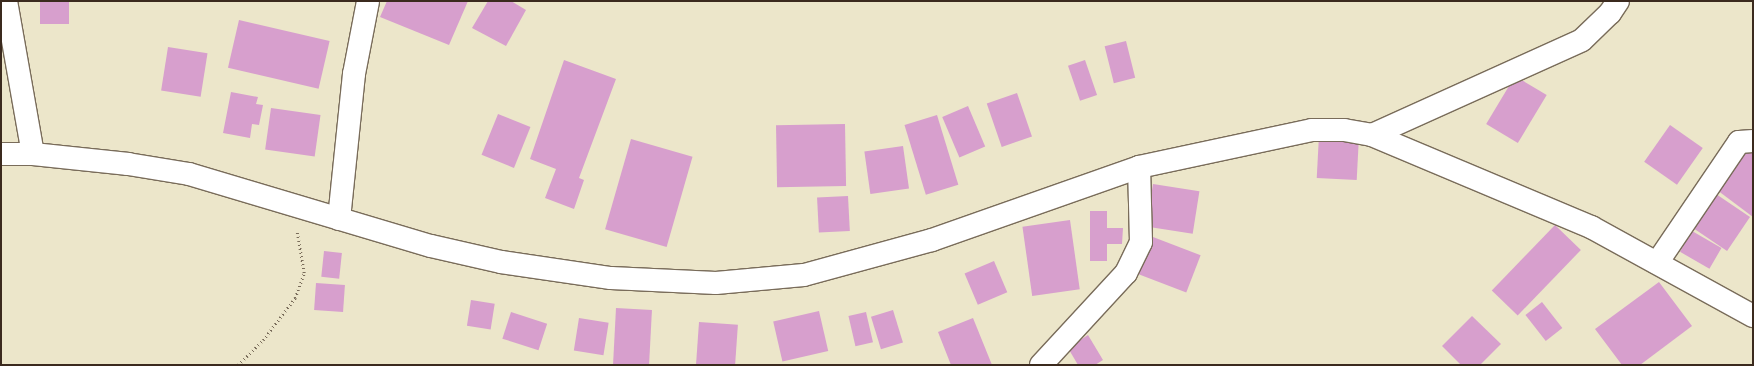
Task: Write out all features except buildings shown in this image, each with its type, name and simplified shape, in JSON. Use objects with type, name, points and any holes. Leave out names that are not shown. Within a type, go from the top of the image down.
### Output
[{"type":"street","points":[[6,1],[33,154]]},
{"type":"street","points":[[339,219],[354,74],[368,1]]},
{"type":"street","points":[[1372,135],[1582,40],[1610,13],[1618,1]]},
{"type":"street","points":[[1,154],[33,154],[128,164],[189,174],[303,206],[339,219],[431,246],[501,262],[611,278],[716,283],[804,275],[902,248],[1139,167],[1312,130],[1344,130],[1372,135],[1591,227],[1753,316]]},
{"type":"street","points":[[1657,263],[1739,142],[1753,141]]},
{"type":"street","points":[[1041,365],[1126,273],[1141,242],[1139,167]]},
{"type":"path","points":[[238,365],[263,340],[295,298],[304,273],[297,233],[303,206]]}]
